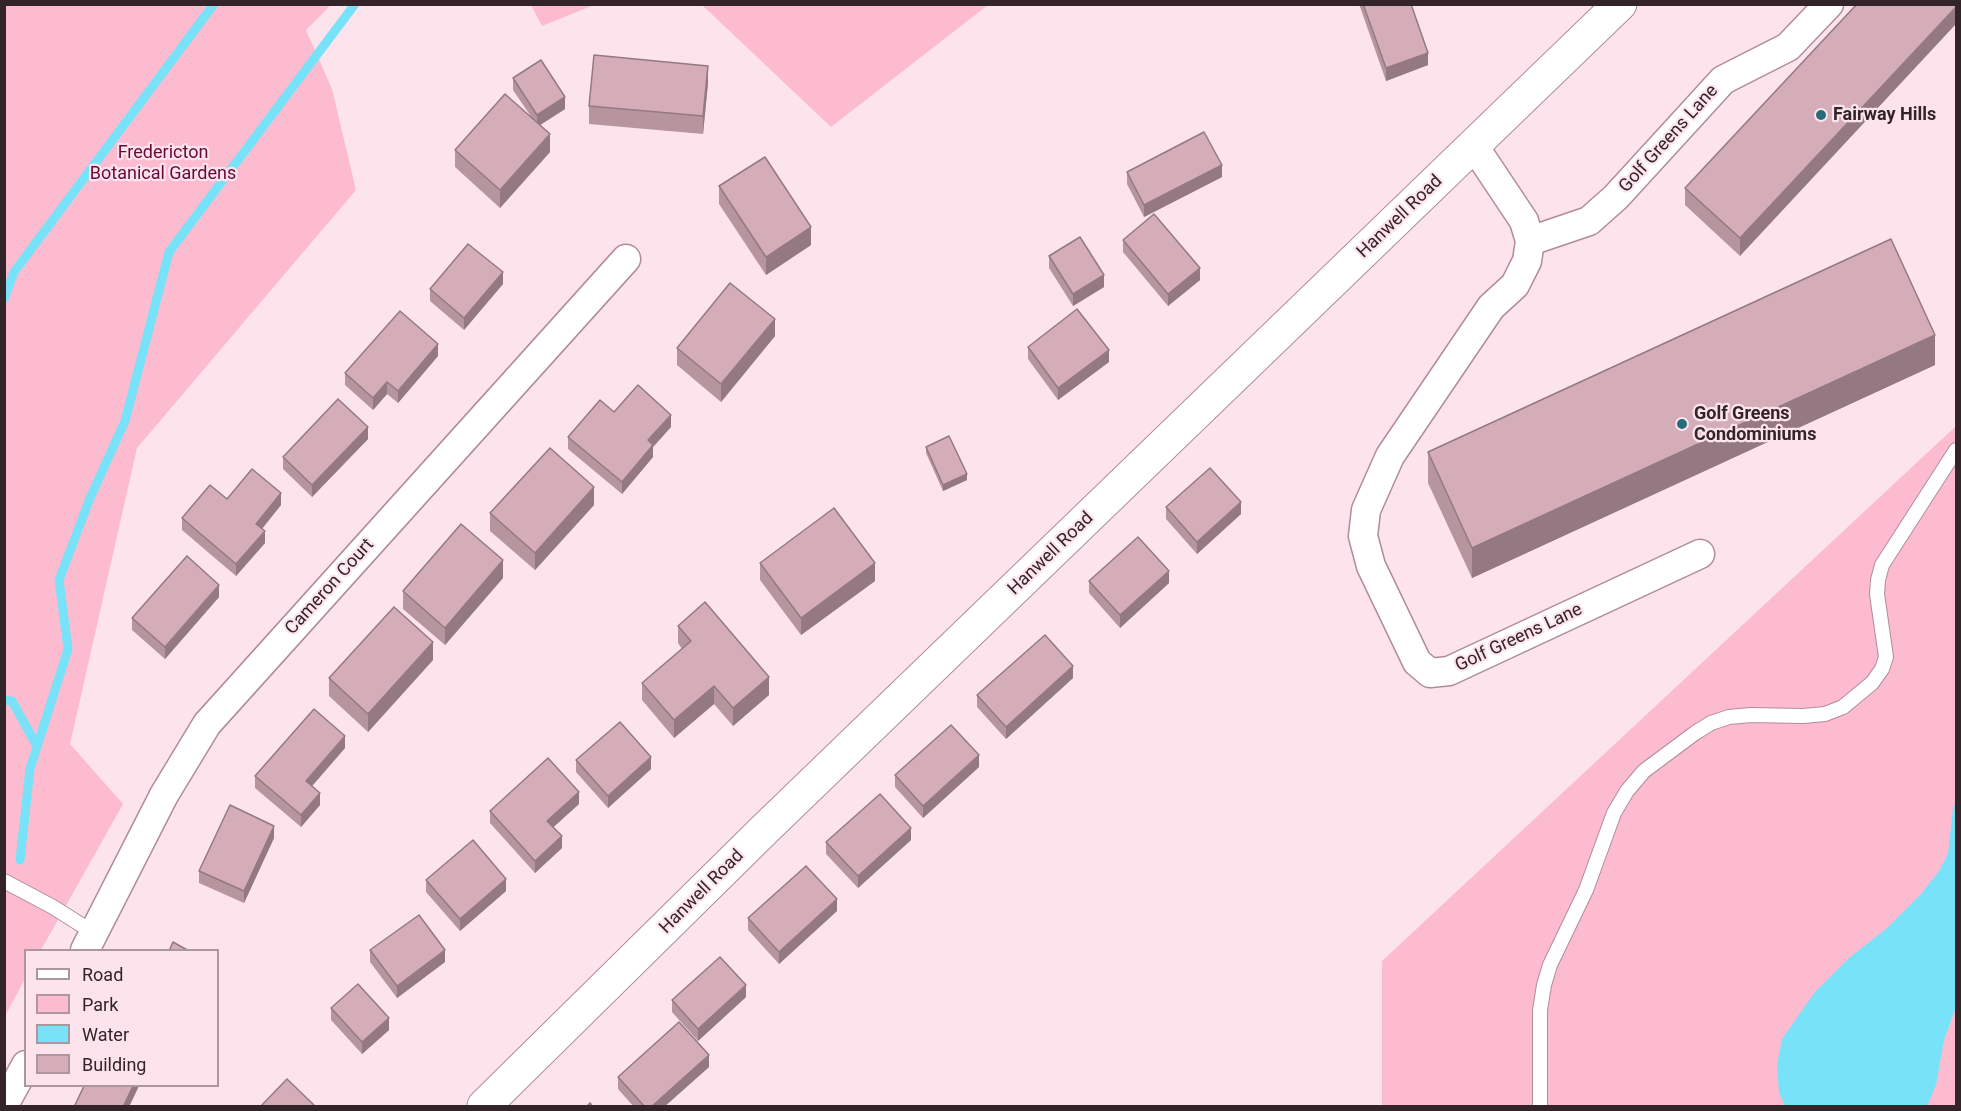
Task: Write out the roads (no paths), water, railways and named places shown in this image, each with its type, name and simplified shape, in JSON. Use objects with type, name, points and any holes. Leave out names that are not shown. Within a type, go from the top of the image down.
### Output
[{"type":"main road","name":"Hanwell Road","points":[[484,1107],[765,829],[1620,4]]},
{"type":"street","name":"Golf Greens Lane","points":[[1700,554],[1449,671],[1430,673],[1417,662],[1371,566],[1363,536],[1366,510],[1390,456],[1491,307],[1515,285],[1527,261],[1530,241],[1562,232],[1588,221],[1616,197],[1724,80],[1788,47],[1829,4]]},
{"type":"street","points":[[1474,146],[1524,221],[1530,241]]},
{"type":"street","name":"Cameron Court","points":[[90,942],[164,795],[207,724],[626,259]]},
{"type":"street","points":[[4,1105],[24,1069]]},
{"type":"lane","points":[[1540,1107],[1540,1010],[1544,985],[1550,965],[1586,890],[1614,813],[1627,791],[1644,771],[1711,723],[1729,717],[1825,714],[1843,707],[1872,683],[1882,669],[1886,657],[1877,594],[1882,565],[1956,450]]},
{"type":"lane","points":[[4,881],[53,907],[90,942]]},
{"type":"water","points":[[1956,801],[1956,1007],[1944,1040],[1936,1085],[1927,1106],[1785,1106],[1779,1093],[1777,1065],[1782,1039],[1815,992],[1850,957],[1886,929],[1921,894],[1939,871],[1948,854]]},
{"type":"waterway","points":[[4,299],[14,272],[214,4]]},
{"type":"waterway","points":[[20,860],[30,769],[68,649],[59,580],[90,498],[125,421],[169,252],[355,4]]},
{"type":"waterway","points":[[4,700],[12,701],[37,746]]},
{"type":"place","name":"Fairway Hills","points":[[1821,115]]},
{"type":"place","name":"Golf Greens Condominiums","points":[[1682,424]]},
{"type":"park label","name":"Fredericton Botanical Gardens","points":[[163,163]]}]
